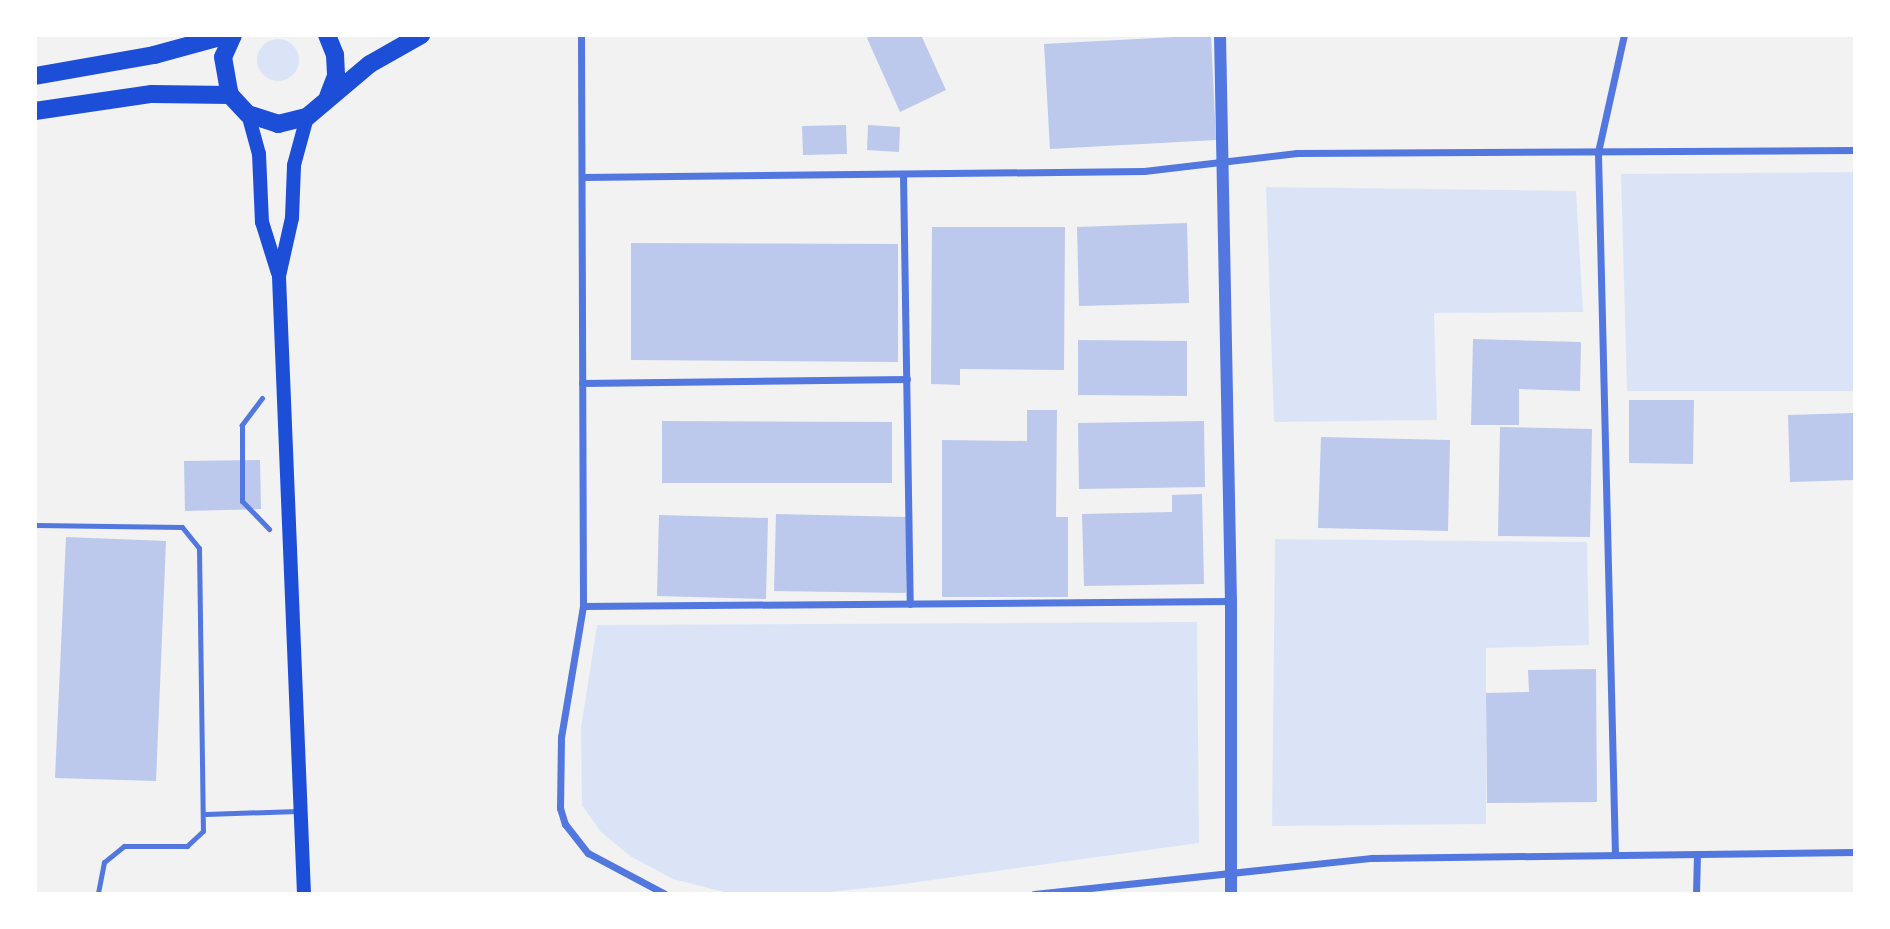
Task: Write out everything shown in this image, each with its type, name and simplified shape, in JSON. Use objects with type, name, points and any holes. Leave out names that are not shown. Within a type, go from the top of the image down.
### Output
[{"type":"main road","points":[[35,76],[154,55],[230,35]]},
{"type":"main road","points":[[230,35],[223,57],[230,95],[248,114],[260,154],[262,222],[279,276]]},
{"type":"main road","points":[[327,35],[335,55],[336,76],[328,97]]},
{"type":"main road","points":[[304,894],[279,276],[292,218],[298,140],[307,117],[370,64],[421,35]]},
{"type":"main road","points":[[35,111],[152,94],[230,95]]},
{"type":"main road","points":[[248,114],[278,124],[307,117]]},
{"type":"street","points":[[581,35],[583,606],[561,737],[560,808],[565,824],[588,853],[665,894]]},
{"type":"street","points":[[1220,35],[1231,601],[1231,894]]},
{"type":"street","points":[[1615,855],[1598,152],[1624,35]]},
{"type":"street","points":[[582,177],[1144,171],[1297,153],[1855,150]]},
{"type":"street","points":[[903,174],[911,604]]},
{"type":"street","points":[[582,383],[906,379]]},
{"type":"street","points":[[583,606],[1231,601]]},
{"type":"street","points":[[1034,894],[1371,858],[1855,852]]},
{"type":"street","points":[[1696,894],[1697,854]]},
{"type":"lane","points":[[262,398],[242,425],[242,501],[269,529]]},
{"type":"lane","points":[[35,525],[182,527],[197,541],[206,814],[203,831],[187,846],[124,846],[104,862],[97,894]]},
{"type":"lane","points":[[206,814],[301,810]]},
{"type":"shaded area","points":[[278,39],[293,45],[299,60],[293,75],[278,81],[263,75],[257,60],[263,45]]},
{"type":"shaded area","points":[[1855,172],[1855,391],[1627,391],[1621,174]]},
{"type":"shaded area","points":[[1266,187],[1576,191],[1583,312],[1434,313],[1437,420],[1274,422]]},
{"type":"shaded area","points":[[1275,539],[1587,542],[1589,645],[1486,648],[1486,824],[1272,826]]},
{"type":"shaded area","points":[[1197,622],[1199,843],[896,885],[811,894],[732,894],[673,879],[630,856],[600,831],[582,805],[581,728],[597,625]]},
{"type":"building","points":[[873,35],[921,35],[946,90],[900,112],[867,38]]},
{"type":"building","points":[[1211,35],[1216,140],[1050,149],[1044,44]]},
{"type":"building","points":[[846,125],[847,154],[803,155],[802,126]]},
{"type":"building","points":[[868,125],[900,127],[899,152],[867,150]]},
{"type":"building","points":[[1187,223],[1189,303],[1079,306],[1077,227]]},
{"type":"building","points":[[932,227],[1065,227],[1064,370],[960,369],[960,385],[931,384]]},
{"type":"building","points":[[631,243],[898,244],[898,362],[631,360]]},
{"type":"building","points":[[1473,339],[1581,342],[1580,391],[1519,389],[1519,425],[1471,425]]},
{"type":"building","points":[[1078,340],[1187,341],[1187,396],[1078,395]]},
{"type":"building","points":[[1629,400],[1694,400],[1693,464],[1629,463]]},
{"type":"building","points":[[1027,410],[1057,410],[1056,517],[1068,517],[1068,597],[942,597],[942,440],[1027,441]]},
{"type":"building","points":[[1855,413],[1855,480],[1790,482],[1788,415]]},
{"type":"building","points":[[662,421],[892,422],[892,483],[662,483]]},
{"type":"building","points":[[1204,421],[1205,487],[1079,489],[1078,423]]},
{"type":"building","points":[[1500,427],[1592,429],[1590,537],[1498,536]]},
{"type":"building","points":[[1321,437],[1450,440],[1448,531],[1318,528]]},
{"type":"building","points":[[260,460],[261,509],[185,511],[184,461]]},
{"type":"building","points":[[1202,494],[1204,584],[1084,586],[1082,514],[1172,512],[1172,495]]},
{"type":"building","points":[[776,514],[907,517],[906,593],[774,591]]},
{"type":"building","points":[[659,515],[768,518],[766,599],[657,596]]},
{"type":"building","points":[[66,537],[166,541],[156,781],[55,778]]},
{"type":"building","points":[[1596,669],[1597,802],[1487,803],[1486,693],[1529,692],[1528,670]]}]
